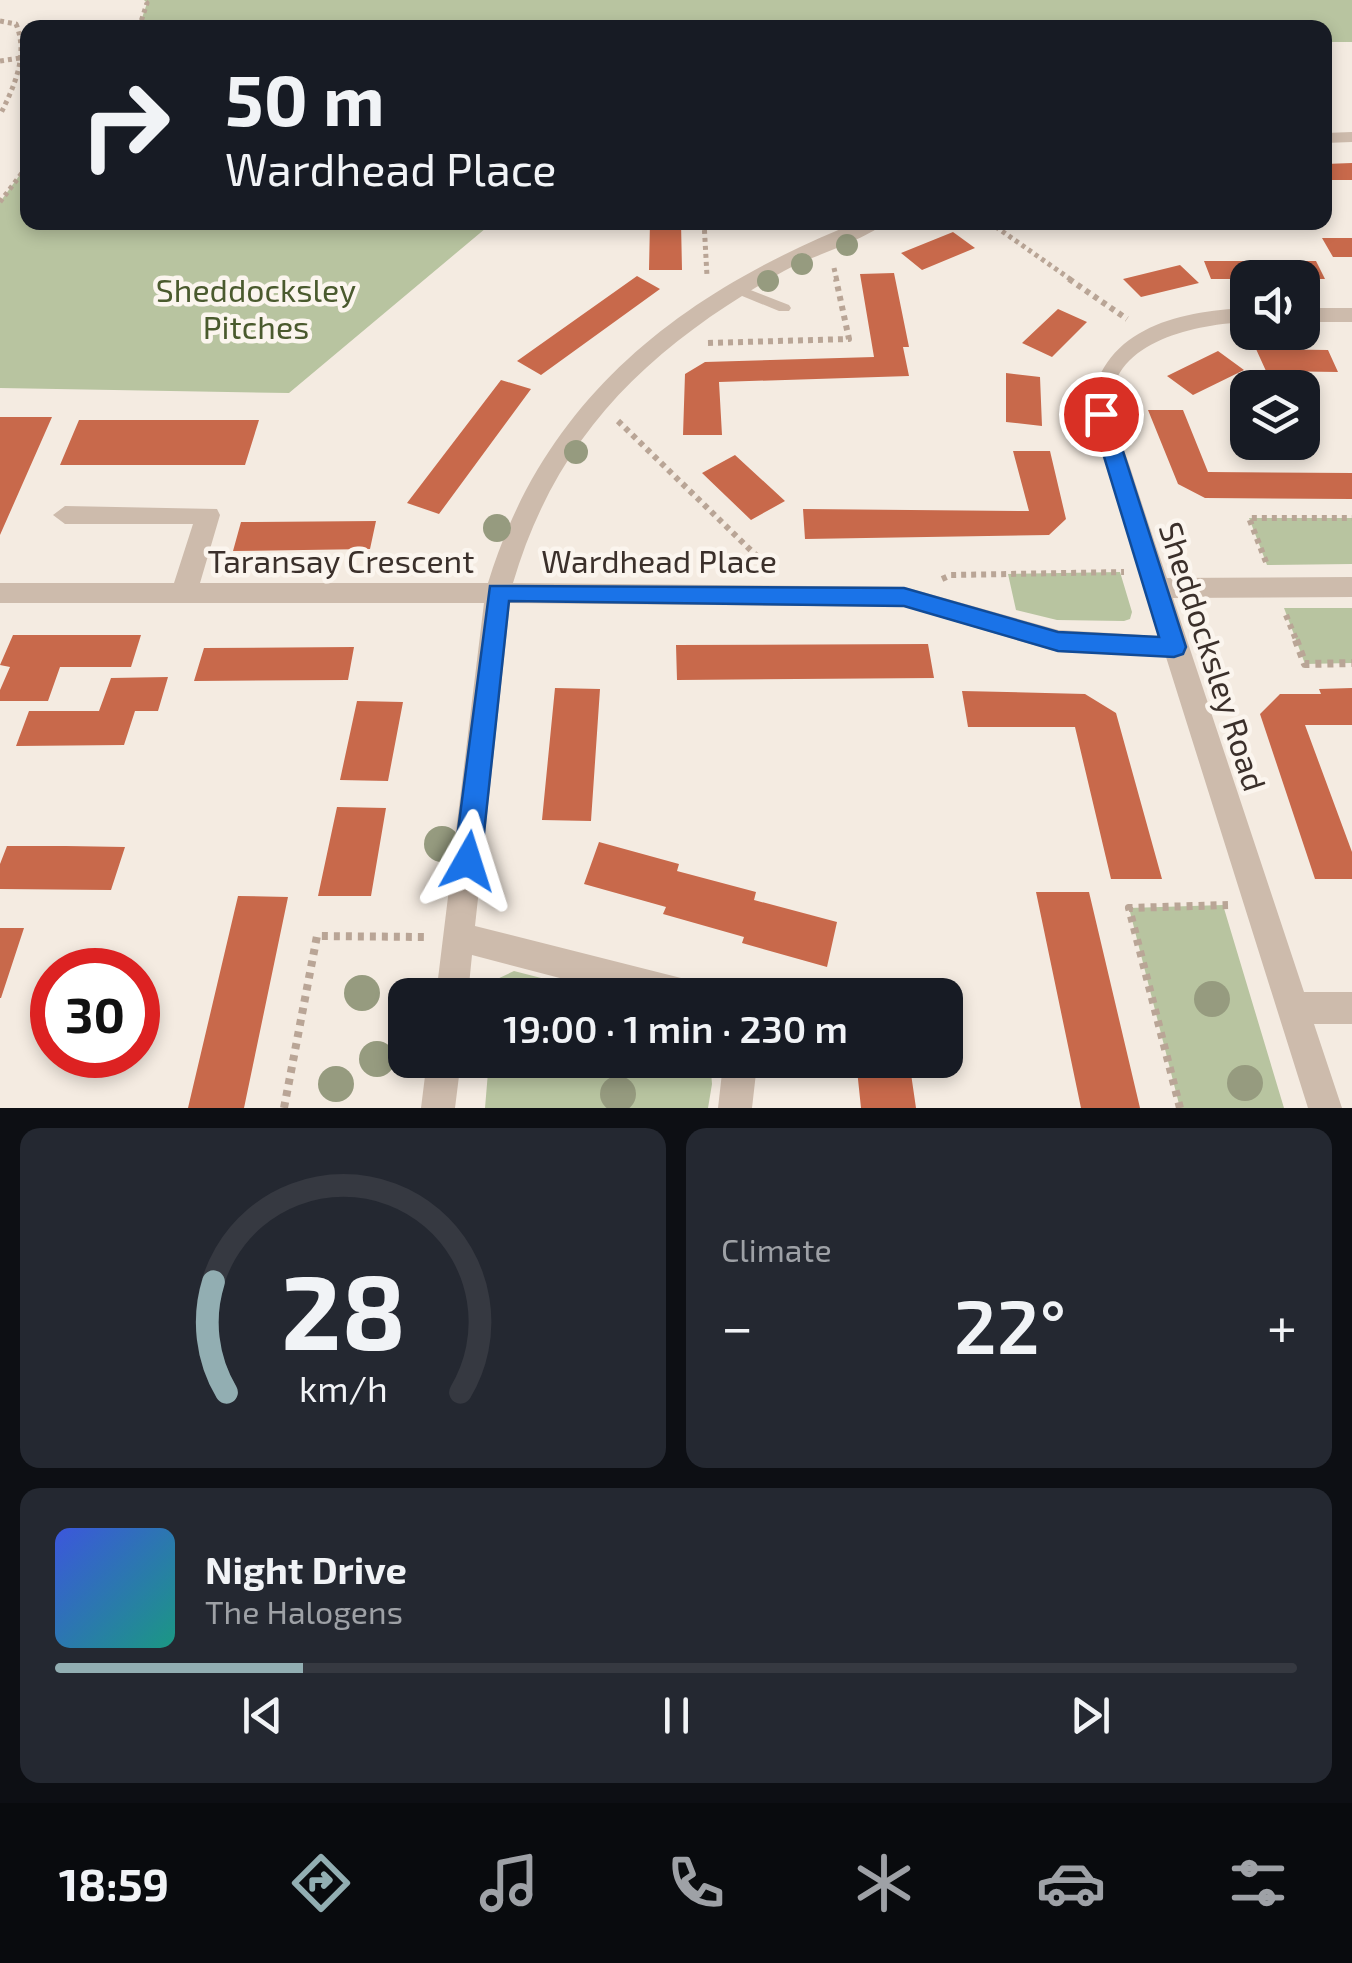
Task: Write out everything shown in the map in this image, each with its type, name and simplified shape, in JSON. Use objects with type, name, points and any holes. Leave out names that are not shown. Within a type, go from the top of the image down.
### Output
[{"type":"street","points":[[454,978],[498,592],[507,558],[543,476],[599,403],[656,344],[735,288],[860,230]]},
{"type":"street","points":[[1320,315],[1352,315]]},
{"type":"street","name":"Sheddocksley Road","points":[[1230,317],[1192,320],[1150,335],[1124,356],[1105,382],[1101,414],[1325,1108]]},
{"type":"street","name":"Taransay Crescent","points":[[65,515],[208,515],[184,592]]},
{"type":"street","points":[[1153,580],[1352,587]]},
{"type":"street","name":"Taransay Crescent","points":[[0,593],[498,592]]},
{"type":"street","name":"Wardhead Place","points":[[498,592],[904,597],[1058,641],[1174,647]]},
{"type":"street","points":[[459,938],[617,978]]},
{"type":"street","points":[[1293,1008],[1352,1008]]},
{"type":"street","points":[[438,1108],[442,1078]]},
{"type":"street","points":[[735,1108],[738,1078]]},
{"type":"lane","points":[[735,288],[784,308]]},
{"type":"path","points":[[0,21],[20,28],[20,58],[0,115]]},
{"type":"path","points":[[0,61],[20,58]]},
{"type":"path","points":[[0,202],[20,175]]},
{"type":"path","points":[[704,230],[707,277],[735,288]]},
{"type":"path","points":[[1000,230],[1150,335]]},
{"type":"path","points":[[599,403],[794,593]]},
{"type":"path","points":[[904,597],[951,575],[1153,580]]},
{"type":"path","points":[[1180,1108],[1129,908],[1259,904]]},
{"type":"path","points":[[284,1108],[316,936],[459,938]]},
{"type":"green space","points":[[144,0],[1352,0],[1352,42],[1332,42],[1332,20],[141,20],[147,3]]},
{"type":"green space","name":"Sheddocksley Pitches","points":[[20,175],[20,230],[484,230],[289,393],[0,388],[0,202]]},
{"type":"green space","points":[[1249,518],[1352,518],[1352,564],[1267,565]]},
{"type":"green space","points":[[1120,572],[1132,612],[1130,619],[1124,621],[1057,620],[1016,610],[1008,574]]},
{"type":"green space","points":[[1284,608],[1352,608],[1352,663],[1305,664]]},
{"type":"green space","points":[[1223,905],[1284,1108],[1180,1108],[1129,908]]},
{"type":"green space","points":[[514,971],[541,978],[499,978]]},
{"type":"green space","points":[[488,1078],[712,1078],[708,1108],[485,1108]]},
{"type":"building","points":[[1352,163],[1352,180],[1332,180],[1332,164]]},
{"type":"building","points":[[650,230],[681,230],[682,270],[649,270]]},
{"type":"building","points":[[953,232],[975,248],[922,270],[901,253]]},
{"type":"building","points":[[1322,238],[1352,238],[1352,257],[1333,257]]},
{"type":"building","points":[[1204,261],[1230,261],[1230,279],[1211,279]]},
{"type":"building","points":[[1180,265],[1199,283],[1141,297],[1123,279]]},
{"type":"building","points":[[894,273],[909,347],[903,347],[909,376],[719,382],[722,435],[683,435],[685,374],[705,362],[874,357],[860,274]]},
{"type":"building","points":[[637,276],[660,289],[541,375],[517,361]]},
{"type":"building","points":[[1058,309],[1087,322],[1052,357],[1022,343]]},
{"type":"building","points":[[1256,350],[1328,350],[1338,372],[1320,370],[1266,370]]},
{"type":"building","points":[[1218,351],[1244,370],[1230,370],[1230,377],[1193,395],[1167,376]]},
{"type":"building","points":[[1006,373],[1040,377],[1042,426],[1006,422]]},
{"type":"building","points":[[501,380],[531,389],[439,514],[407,503]]},
{"type":"building","points":[[1148,410],[1183,410],[1208,472],[1352,473],[1352,499],[1205,498],[1178,484]]},
{"type":"building","points":[[0,417],[52,417],[0,535]]},
{"type":"building","points":[[79,420],[259,420],[245,465],[60,465]]},
{"type":"building","points":[[1013,451],[1050,451],[1066,519],[1049,535],[805,539],[803,509],[1029,511]]},
{"type":"building","points":[[735,455],[785,501],[751,520],[702,473]]},
{"type":"building","points":[[376,521],[370,549],[233,551],[241,522]]},
{"type":"building","points":[[13,635],[141,635],[131,667],[60,667],[48,701],[0,701],[0,690],[10,667],[0,665]]},
{"type":"building","points":[[928,644],[934,678],[677,680],[676,645]]},
{"type":"building","points":[[354,647],[348,680],[194,681],[204,648]]},
{"type":"building","points":[[168,677],[158,711],[135,711],[124,745],[16,746],[29,711],[99,711],[111,678]]},
{"type":"building","points":[[555,688],[600,689],[591,821],[542,820]]},
{"type":"building","points":[[1352,688],[1352,725],[1305,725],[1352,852],[1352,879],[1315,879],[1260,714],[1280,694],[1321,694],[1319,689]]},
{"type":"building","points":[[962,691],[1085,694],[1116,713],[1162,879],[1111,879],[1075,727],[968,727]]},
{"type":"building","points":[[357,701],[403,702],[388,781],[340,780]]},
{"type":"building","points":[[337,807],[386,808],[371,896],[318,896]]},
{"type":"building","points":[[599,842],[679,864],[677,871],[756,892],[754,900],[837,922],[827,967],[742,943],[744,937],[663,914],[666,907],[584,884]]},
{"type":"building","points":[[7,846],[125,847],[111,890],[0,889],[0,864]]},
{"type":"building","points":[[1036,892],[1089,892],[1140,1108],[1081,1108]]},
{"type":"building","points":[[238,896],[288,897],[244,1108],[188,1108]]},
{"type":"building","points":[[0,928],[24,928],[1,998],[0,998]]},
{"type":"building","points":[[858,1078],[912,1078],[916,1108],[861,1108]]},
{"type":"route","points":[[468,861],[498,592],[904,597],[1058,641],[1174,647],[1101,414]]}]
